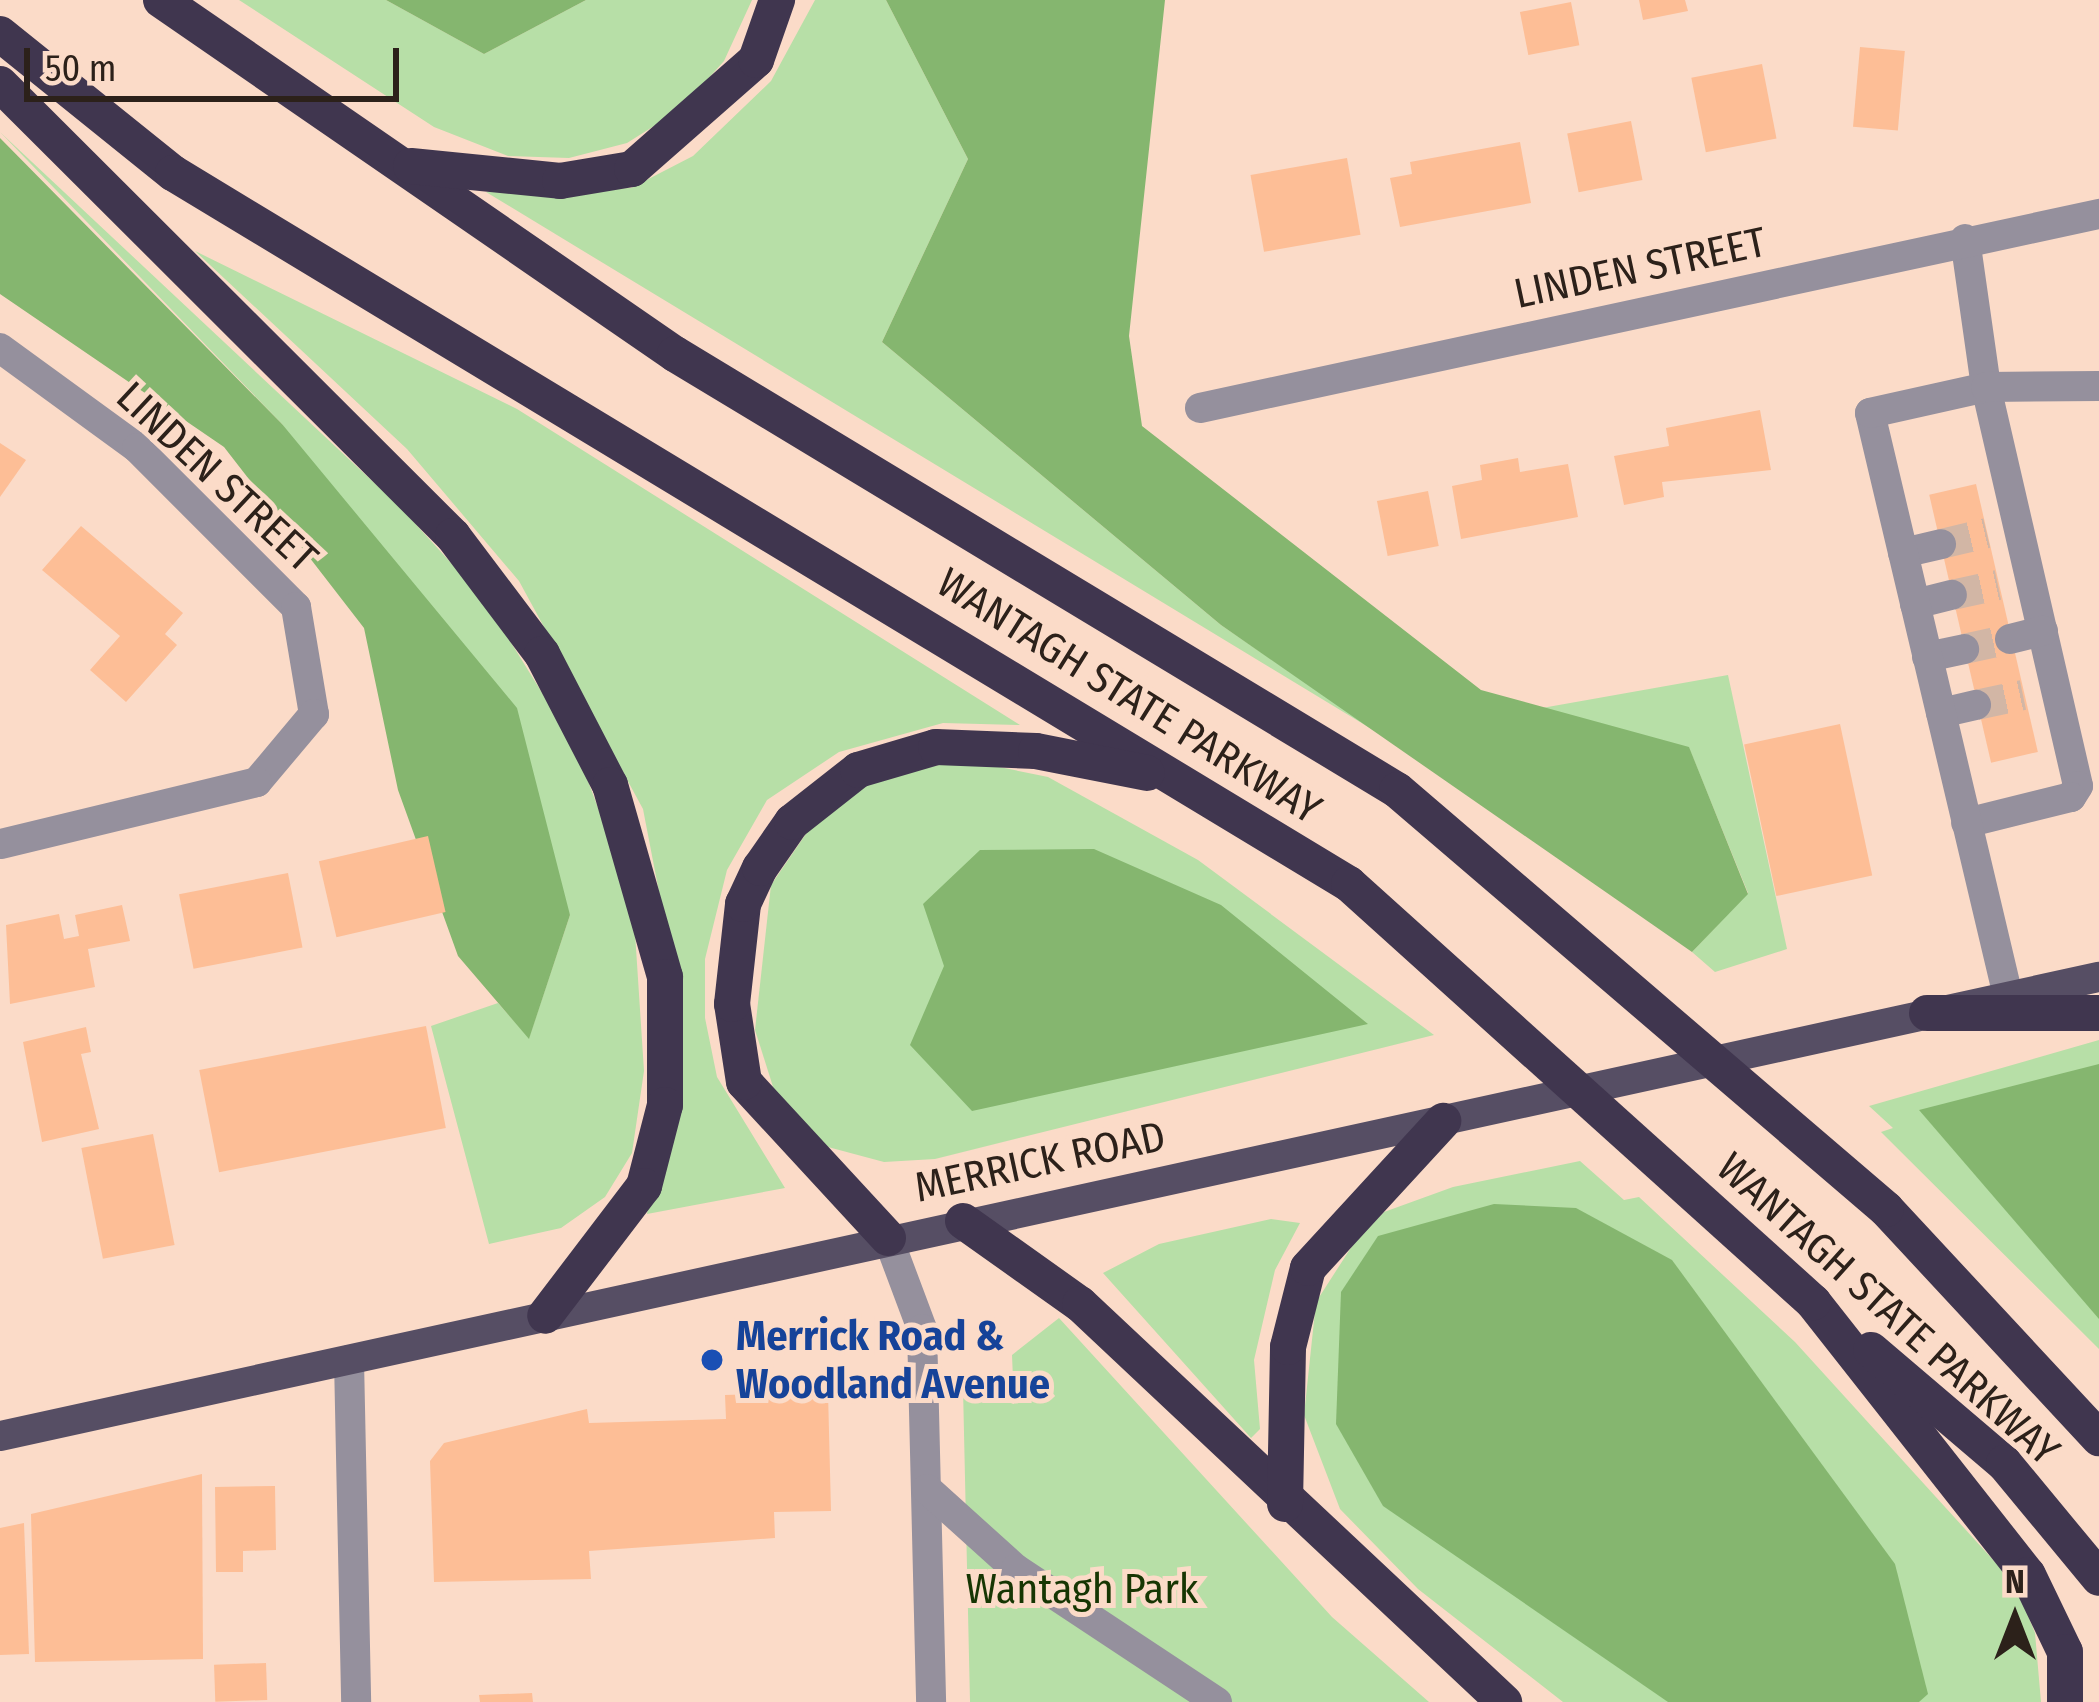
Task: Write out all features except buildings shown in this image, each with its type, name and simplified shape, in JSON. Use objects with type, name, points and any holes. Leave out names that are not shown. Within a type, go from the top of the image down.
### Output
[{"type":"highway","name":"WANTAGH STATE PARKWAY","points":[[161,0],[675,354],[1397,790],[1886,1209],[2099,1438]]},
{"type":"highway","points":[[404,165],[560,181],[632,169],[756,60],[777,0]]},
{"type":"highway","name":"WANTAGH STATE PARKWAY","points":[[0,34],[173,173],[1349,884],[1813,1302],[2004,1463],[2099,1578]]},
{"type":"highway","points":[[0,84],[453,536],[542,654],[610,785],[665,977],[665,1105],[644,1186],[545,1316]]},
{"type":"highway","points":[[888,1238],[744,1082],[732,1004],[743,904],[760,868],[792,822],[858,770],[936,748],[1036,751],[1166,776]]},
{"type":"highway","points":[[1927,1013],[2099,1013]]},
{"type":"highway","points":[[1286,1504],[1288,1347],[1308,1268],[1443,1120]]},
{"type":"highway","points":[[963,1221],[1080,1304],[1286,1504],[1504,1702]]},
{"type":"highway","points":[[1813,1302],[2028,1575],[2066,1652],[2066,1702]]},
{"type":"main road","name":"MERRICK ROAD","points":[[0,1436],[963,1221],[2099,976]]},
{"type":"street","name":"LINDEN STREET","points":[[1200,408],[1965,239],[2099,214]]},
{"type":"street","points":[[1965,239],[1986,387],[2078,786],[2071,797],[1966,823]]},
{"type":"street","name":"LINDEN STREET","points":[[0,349],[137,448],[296,607],[314,714],[256,782],[0,844]]},
{"type":"street","points":[[2008,996],[1870,412],[1986,387],[2099,386]]},
{"type":"street","points":[[1987,533],[2018,526]]},
{"type":"street","points":[[1903,553],[1941,544]]},
{"type":"street","points":[[1998,585],[2030,577]]},
{"type":"street","points":[[1915,604],[1952,595]]},
{"type":"street","points":[[2010,639],[2043,631]]},
{"type":"street","points":[[1927,657],[1964,649]]},
{"type":"street","points":[[2023,695],[2055,688]]},
{"type":"street","points":[[1941,713],[1976,705]]},
{"type":"street","points":[[888,1238],[922,1329],[931,1702]]},
{"type":"street","points":[[349,1360],[356,1702]]},
{"type":"street","points":[[927,1490],[1016,1569],[1217,1702]]},
{"type":"green space","points":[[239,0],[386,0],[484,54],[586,0],[752,0],[724,61],[681,109],[627,143],[569,158],[508,156],[434,127]]},
{"type":"green space","points":[[386,0],[586,0],[484,54]]},
{"type":"green space","points":[[815,0],[886,0],[968,159],[882,342],[1221,625],[1383,736],[486,192],[631,188],[693,156],[771,81]]},
{"type":"green space","points":[[886,0],[1165,0],[1129,336],[1142,426],[1481,690],[1689,747],[1748,894],[1692,952],[1221,625],[882,342],[968,159]]},
{"type":"green space","points":[[0,132],[400,507],[484,599],[575,746],[633,902],[644,1071],[632,1153],[605,1197],[561,1228],[489,1244],[431,1026],[498,1003],[529,1038],[570,915],[282,424]]},
{"type":"green space","points":[[0,138],[282,424],[517,708],[570,915],[529,1039],[458,956],[398,790],[364,628],[224,447],[0,294]]},
{"type":"green space","points":[[195,251],[517,409],[1020,725],[943,723],[839,752],[767,800],[727,870],[705,959],[705,1018],[717,1077],[785,1188],[647,1214],[681,1006],[643,809],[519,581],[407,449]]},
{"type":"green space","points":[[1728,675],[1787,949],[1715,972],[1692,952],[1748,893],[1689,748],[1542,708]]},
{"type":"green space","points":[[965,760],[1048,777],[1198,860],[1434,1035],[935,1159],[884,1162],[828,1147],[775,1093],[755,1030],[771,885],[814,822],[871,778]]},
{"type":"green space","points":[[1094,849],[1221,905],[1368,1024],[972,1111],[910,1045],[944,966],[923,904],[980,850]]},
{"type":"green space","points":[[2099,1040],[2099,1349],[1881,1132],[1893,1128],[1869,1106]]},
{"type":"green space","points":[[2099,1064],[2099,1319],[1919,1110]]},
{"type":"green space","points":[[1580,1161],[1624,1200],[1639,1197],[1795,1342],[2015,1584],[2035,1633],[2041,1702],[1563,1702],[1418,1589],[1340,1509],[1304,1415],[1316,1302],[1354,1243],[1384,1212],[1453,1187]]},
{"type":"green space","points":[[1494,1204],[1576,1208],[1672,1260],[1895,1564],[1928,1694],[1919,1702],[1668,1702],[1383,1506],[1336,1424],[1341,1292],[1378,1236]]},
{"type":"green space","points":[[1271,1219],[1300,1223],[1275,1270],[1254,1360],[1260,1429],[1251,1438],[1103,1273],[1159,1244]]},
{"type":"green space","name":"Wantagh Park","points":[[1059,1318],[1332,1617],[1429,1702],[970,1702],[963,1388],[1014,1404],[1012,1355]]},
{"type":"tunnel","points":[[1941,544],[1987,533]]},
{"type":"tunnel","points":[[1952,595],[1998,585]]},
{"type":"tunnel","points":[[1964,649],[2010,639]]},
{"type":"tunnel","points":[[1976,705],[2023,695]]},
{"type":"place","name":"Merrick Road & Woodland Avenue","points":[[712,1360]]}]
